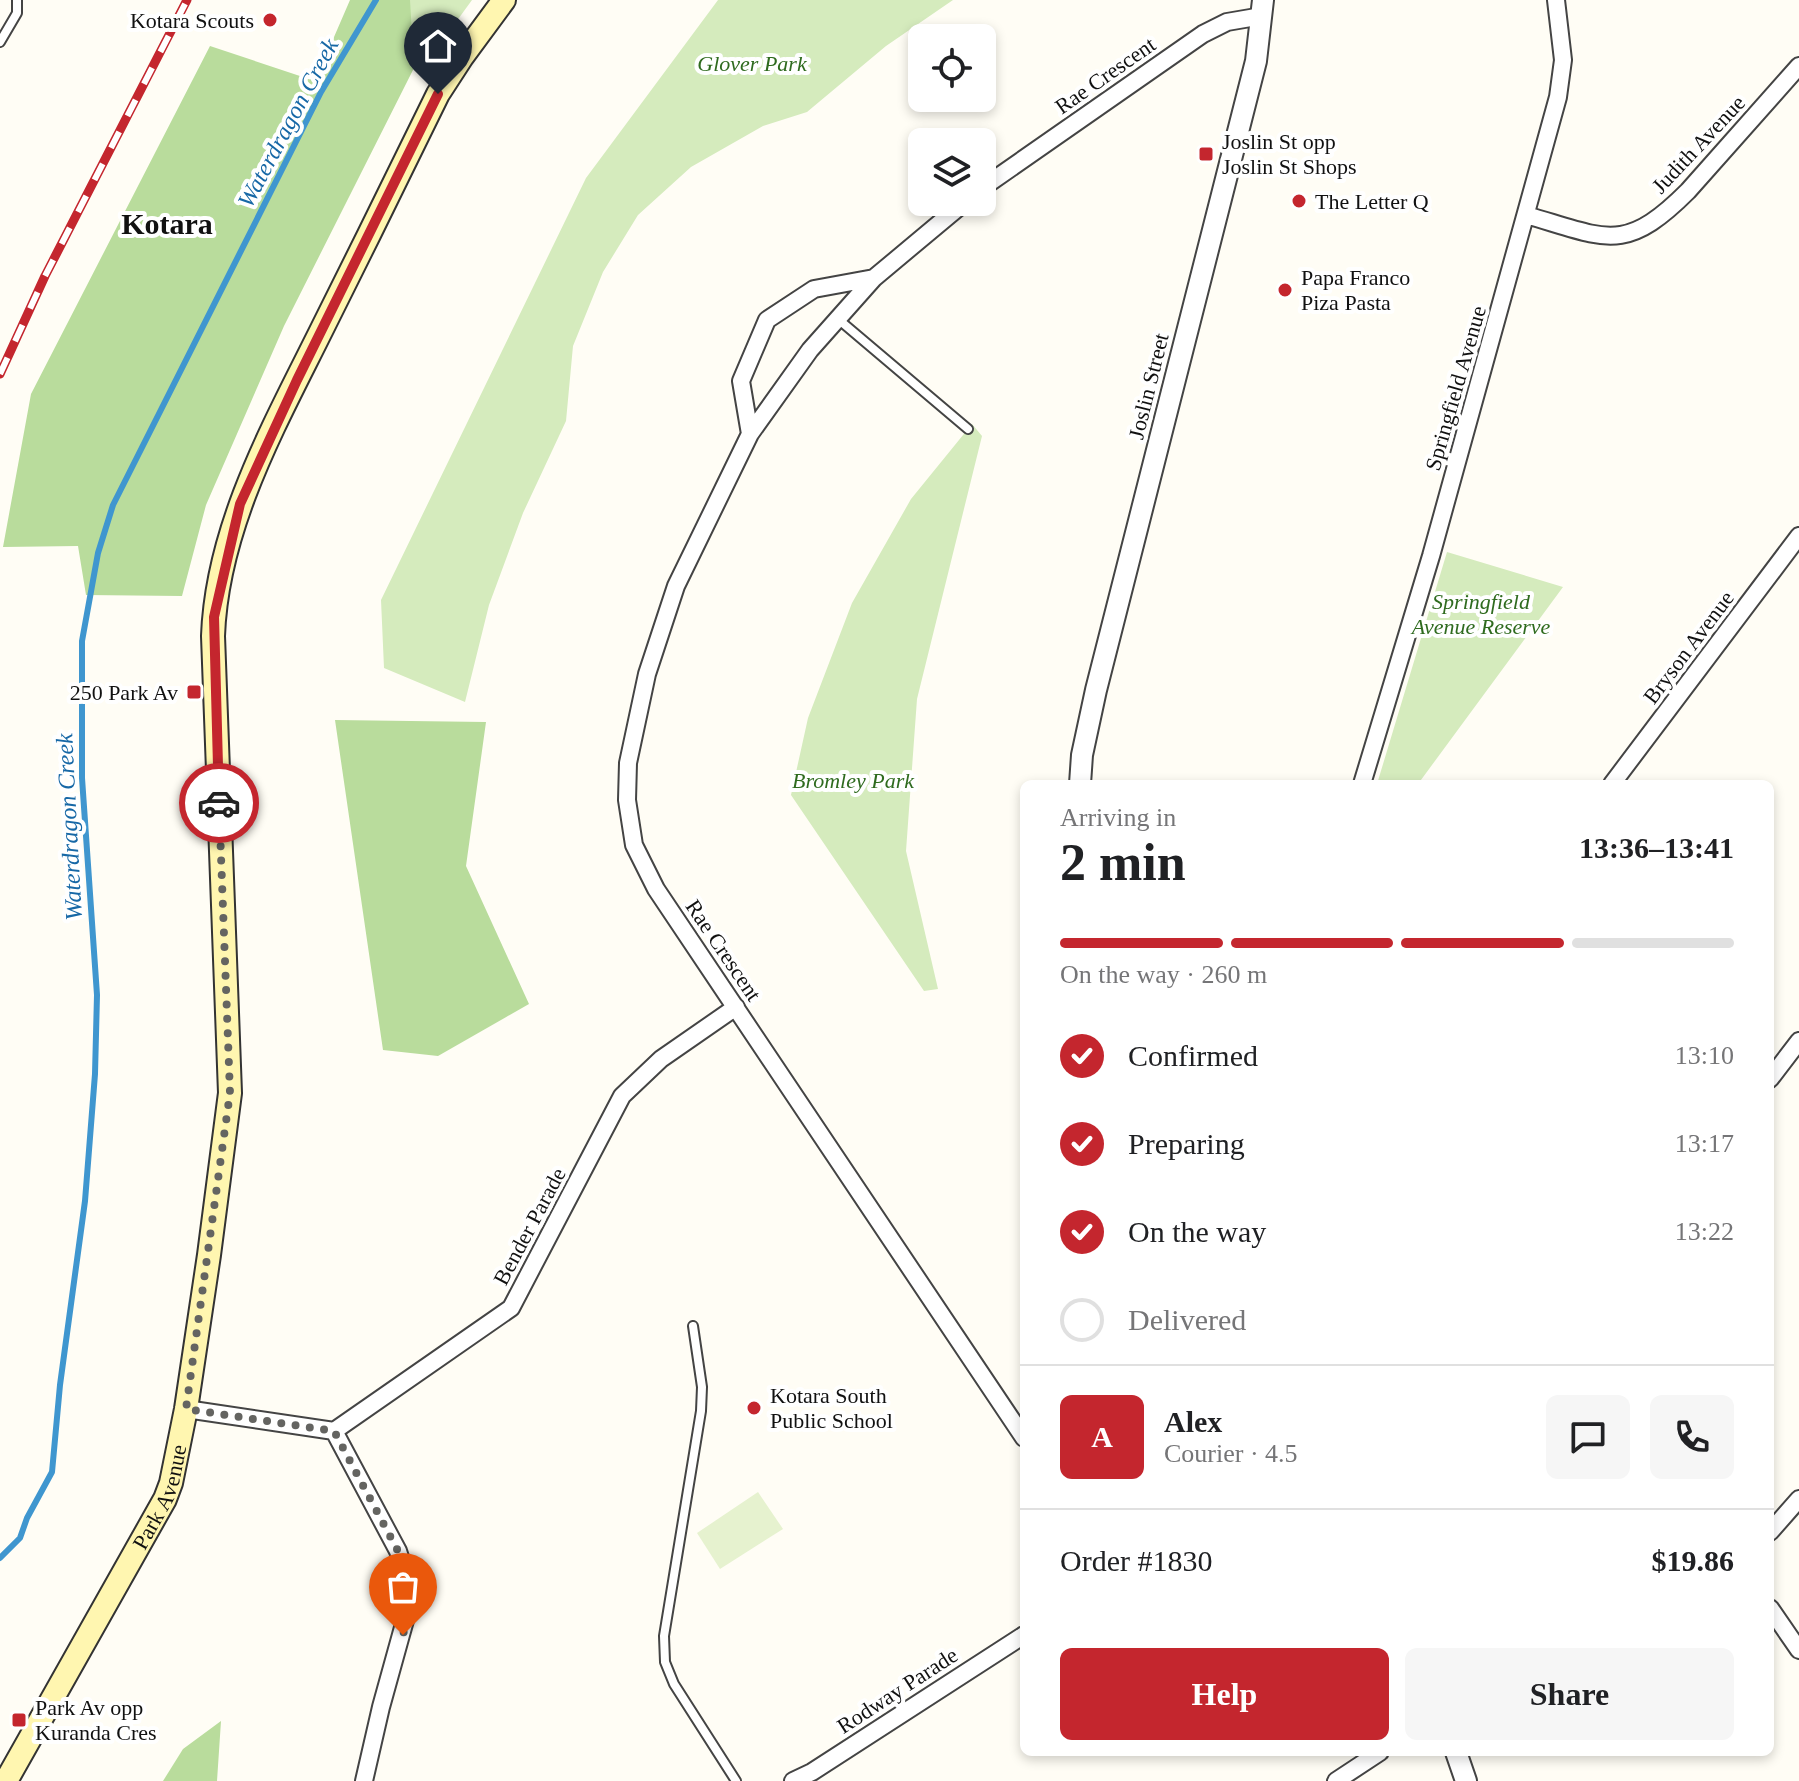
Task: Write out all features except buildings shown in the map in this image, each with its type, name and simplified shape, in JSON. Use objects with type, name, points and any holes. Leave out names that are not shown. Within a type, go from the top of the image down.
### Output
[{"type":"main road","name":"Park Avenue","points":[[6,1781],[165,1499],[186,1409],[230,1093],[213,670],[216,601],[240,504],[297,380],[438,94],[504,0]]},
{"type":"street","name":"Springfield Avenue","points":[[1363,780],[1431,556],[1558,97],[1563,60],[1556,0]]},
{"type":"street","name":"Rae Crescent","points":[[996,178],[1203,34],[1263,8]]},
{"type":"street","name":"Joslin Street","points":[[1080,780],[1082,755],[1096,690],[1256,61],[1263,8]]},
{"type":"street","name":"Judith Avenue","points":[[1526,215],[1599,236],[1637,232],[1671,208],[1688,191],[1799,66]]},
{"type":"street","name":"Rae Crescent","points":[[948,216],[874,278],[810,350],[750,434],[676,586],[647,674],[628,763],[627,800],[634,845],[656,889],[1020,1432]]},
{"type":"street","name":"Rae Crescent","points":[[750,434],[741,381],[767,320],[814,289],[874,278]]},
{"type":"street","name":"Bryson Avenue","points":[[1615,780],[1799,536]]},
{"type":"street","name":"Bender Parade","points":[[334,1431],[511,1308],[622,1096],[661,1059],[736,1007]]},
{"type":"street","points":[[1774,1074],[1799,1041]]},
{"type":"street","points":[[186,1409],[334,1431],[398,1551],[412,1595],[364,1781]]},
{"type":"street","points":[[1774,1527],[1799,1499]]},
{"type":"street","points":[[1774,1614],[1799,1650]]},
{"type":"street","name":"Rodway Parade","points":[[793,1781],[812,1772],[1020,1638]]},
{"type":"street","points":[[1336,1781],[1374,1756]]},
{"type":"street","points":[[1457,1756],[1466,1781]]},
{"type":"lane","points":[[0,42],[17,13],[17,0]]},
{"type":"lane","points":[[838,318],[968,429]]},
{"type":"lane","points":[[693,1326],[702,1387],[701,1411],[664,1636],[665,1662],[674,1684],[736,1781]]},
{"type":"green space","points":[[350,0],[410,0],[414,68],[284,326],[206,505],[182,596],[86,595],[78,546],[3,547],[31,394],[210,46],[315,81]]},
{"type":"green space","points":[[357,0],[472,0],[440,44]]},
{"type":"green space","name":"Glover Park","points":[[718,0],[953,0],[918,24],[908,24],[908,31],[807,112],[763,126],[691,167],[638,215],[603,272],[573,346],[566,421],[523,513],[489,605],[465,702],[384,668],[381,600],[586,178]]},
{"type":"green space","name":"Bromley Park","points":[[972,424],[982,436],[917,699],[906,851],[938,989],[924,991],[791,795],[808,718],[852,603],[911,499]]},
{"type":"green space","name":"Springfield Avenue Reserve","points":[[1447,552],[1563,587],[1421,780],[1378,780]]},
{"type":"green space","points":[[335,720],[486,722],[466,866],[529,1004],[438,1056],[383,1050]]},
{"type":"green space","points":[[758,1492],[783,1529],[720,1569],[697,1533]]},
{"type":"green space","points":[[221,1721],[217,1781],[163,1781],[183,1749]]},
{"type":"waterway","name":"Waterdragon Creek","points":[[0,1558],[20,1538],[27,1518],[52,1472],[60,1385],[85,1201],[95,1074],[97,995],[82,778],[82,641],[98,553],[113,505],[321,92],[376,0]]},
{"type":"railway","points":[[0,374],[45,276],[187,0]]},
{"type":"way so far","points":[[219,803],[230,1093],[186,1409],[334,1431],[398,1551],[412,1595],[403,1635]]},
{"type":"place","name":"Kotara Scouts","points":[[270,20]]},
{"type":"place","name":"Joslin St opp Joslin St Shops","points":[[1206,154]]},
{"type":"place","name":"The Letter Q","points":[[1299,201]]},
{"type":"place","name":"Papa Franco Piza Pasta","points":[[1285,290]]},
{"type":"place","name":"250 Park Av","points":[[194,692]]},
{"type":"place","name":"Kotara South Public School","points":[[754,1408]]},
{"type":"place","name":"Park Av opp Kuranda Cres","points":[[19,1720]]},
{"type":"district","name":"Kotara","points":[[167,224]]},
{"type":"route","points":[[219,803],[213,670],[214,617],[240,504],[297,380],[438,94]]}]
